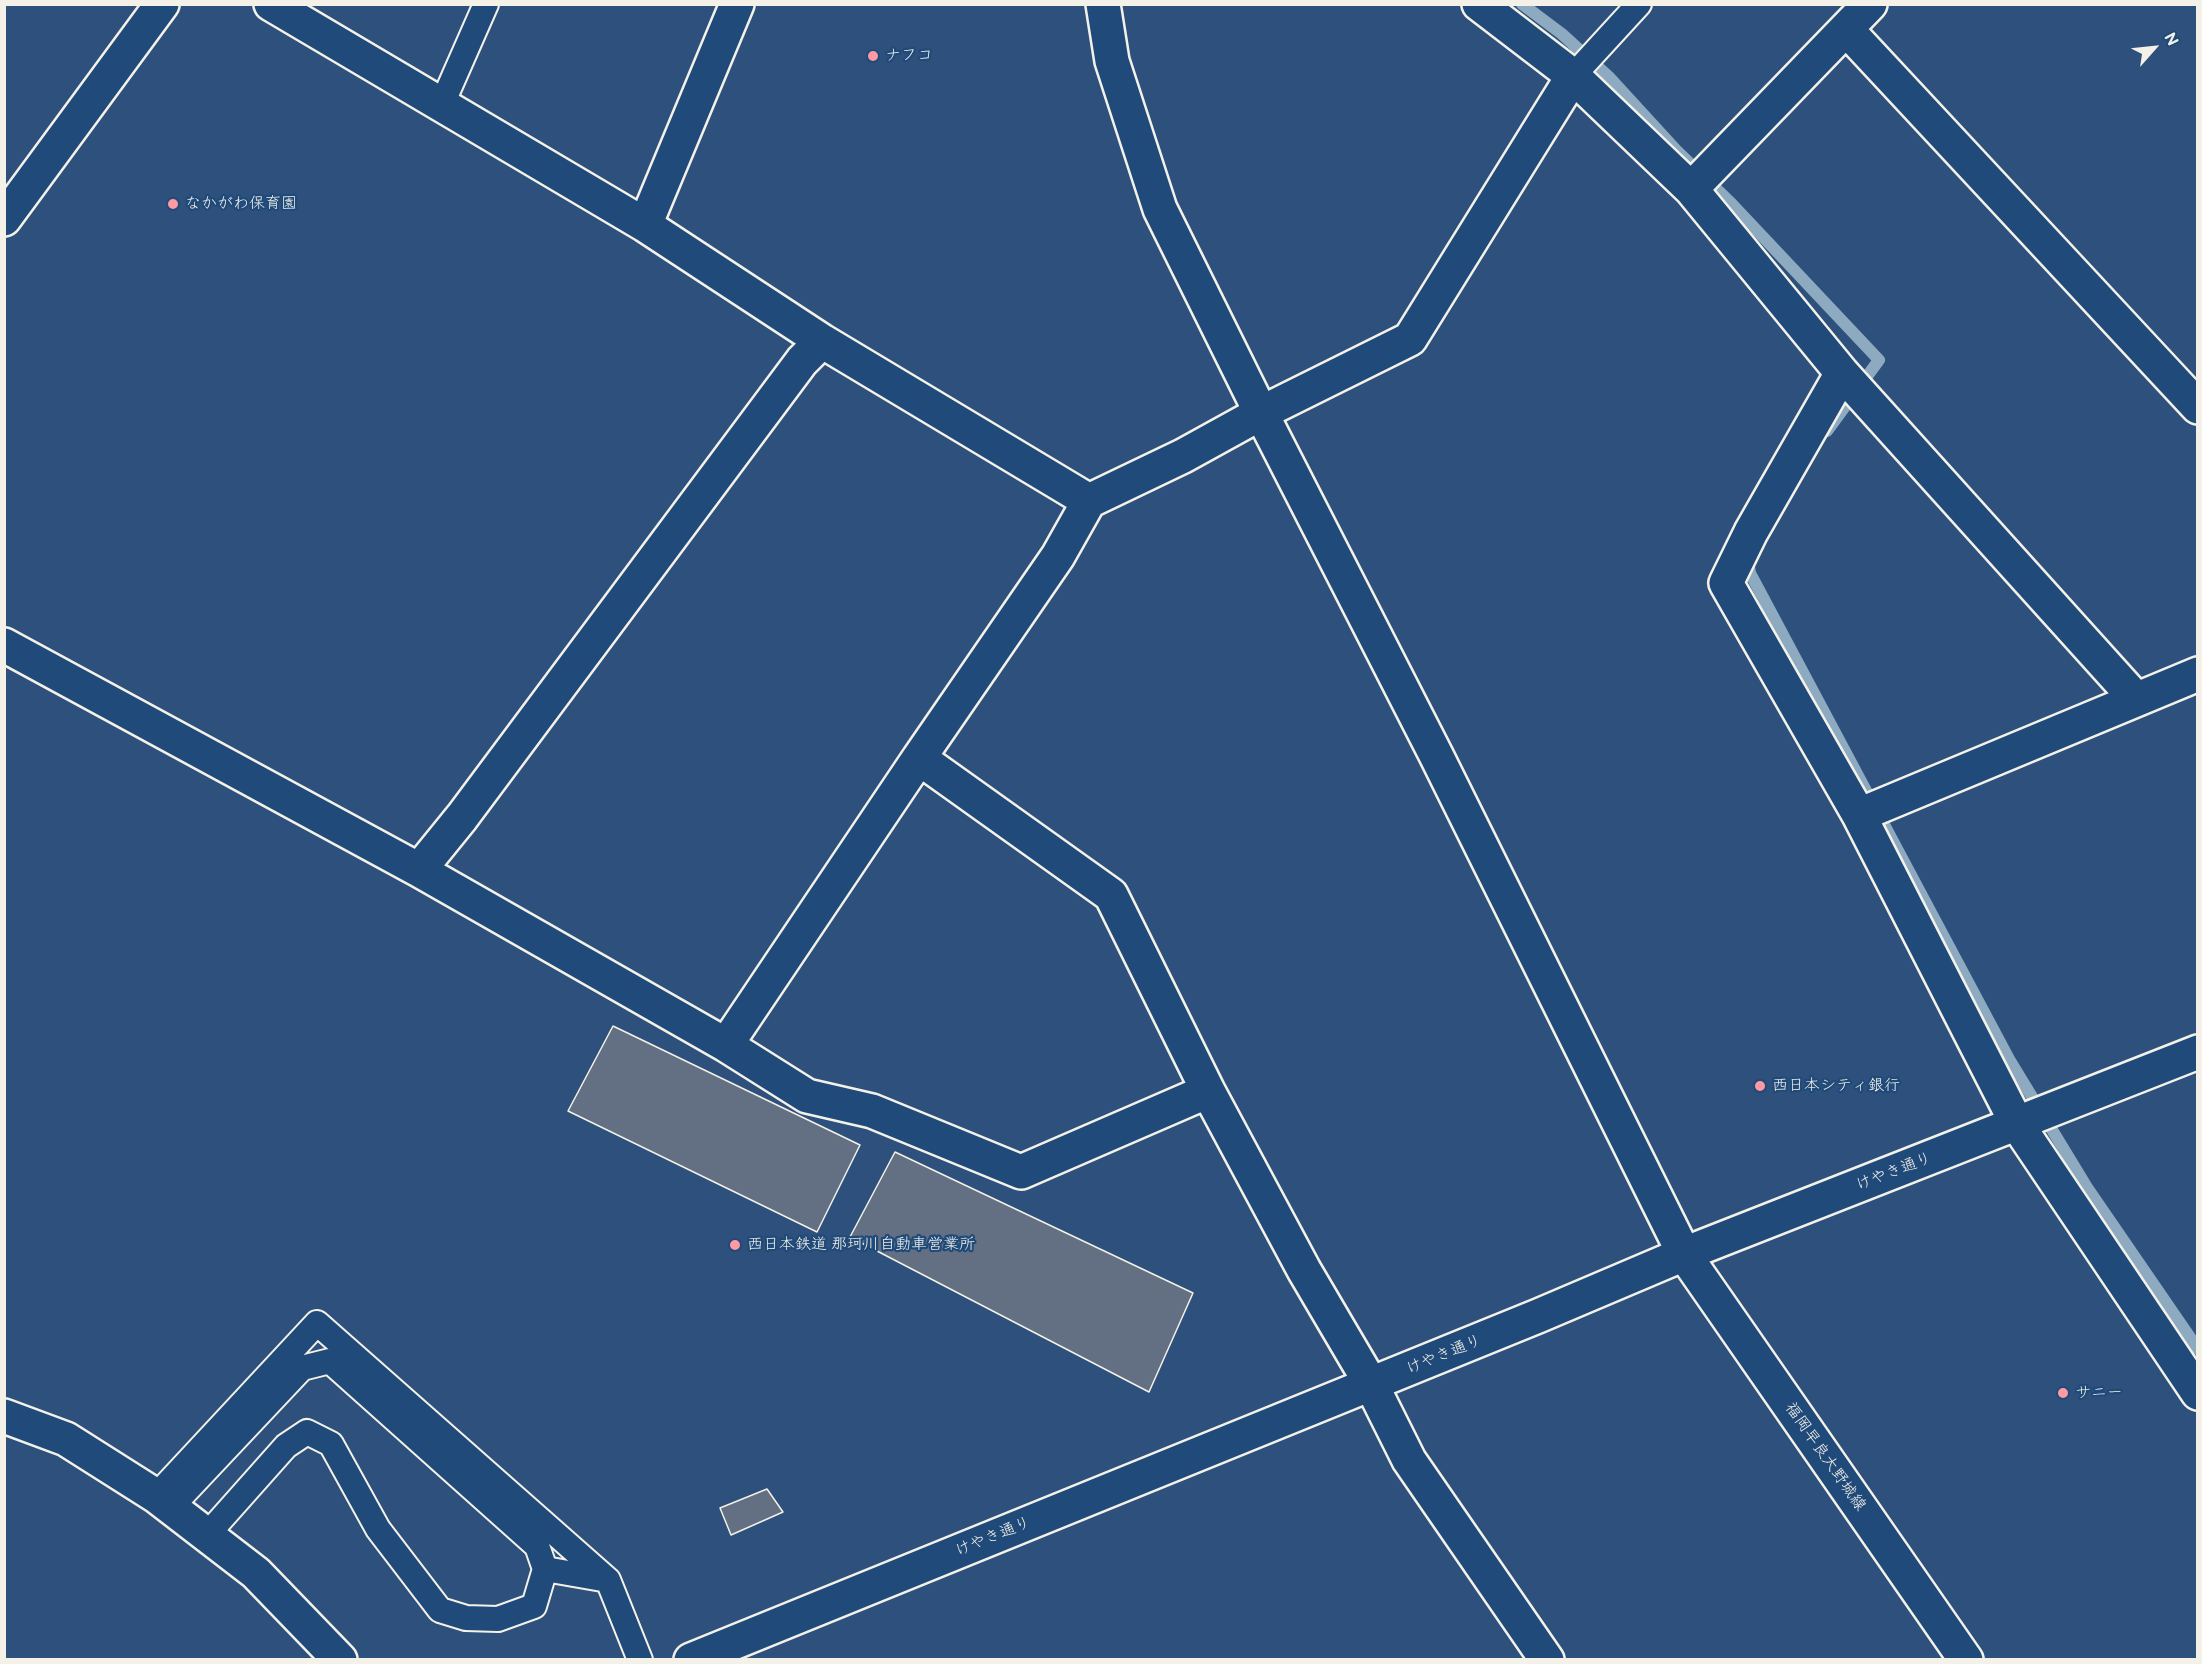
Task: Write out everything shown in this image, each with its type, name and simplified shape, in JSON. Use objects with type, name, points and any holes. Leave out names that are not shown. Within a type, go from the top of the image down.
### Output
[{"type":"main road","points":[[4,219],[162,4]]},
{"type":"main road","points":[[271,4],[645,225],[822,341],[1089,501]]},
{"type":"main road","points":[[645,225],[737,4]]},
{"type":"main road","name":"福岡早良大野城線","points":[[1103,4],[1112,61],[1160,209],[1684,1254],[1966,1659]]},
{"type":"main road","points":[[1479,4],[1573,76],[1691,189],[1842,373],[2136,699]]},
{"type":"main road","points":[[1691,189],[1870,4]]},
{"type":"main road","points":[[1847,30],[2198,407]]},
{"type":"main road","points":[[726,1045],[1058,556],[1089,501],[1183,456],[1261,413],[1410,339],[1573,76]]},
{"type":"main road","points":[[419,870],[462,817],[802,361],[822,341]]},
{"type":"main road","points":[[1842,373],[1751,532],[1726,583],[1859,815],[2017,1124],[2198,1394]]},
{"type":"main road","points":[[4,645],[419,870],[726,1045],[807,1096],[872,1111],[1021,1172],[1208,1091]]},
{"type":"main road","points":[[1859,815],[2198,674]]},
{"type":"main road","points":[[919,758],[1111,895],[1208,1091],[1304,1270],[1371,1384],[1409,1460],[1547,1659]]},
{"type":"main road","name":"けやき通り","points":[[691,1659],[1371,1384],[1684,1254],[2198,1052]]},
{"type":"main road","points":[[4,1416],[66,1439],[164,1502],[256,1573],[340,1659]]},
{"type":"lane","points":[[442,104],[486,4]]},
{"type":"lane","points":[[1573,76],[1639,4]]},
{"type":"lane","points":[[164,1502],[316,1323],[608,1580],[640,1659]]},
{"type":"lane","points":[[164,1502],[302,1368],[330,1361],[537,1546]]},
{"type":"lane","points":[[206,1536],[286,1446],[307,1432],[331,1444],[378,1529],[440,1610],[466,1618],[498,1619],[534,1606],[545,1569],[537,1546],[511,1495]]},
{"type":"lane","points":[[545,1569],[608,1580]]},
{"type":"building","points":[[613,1026],[860,1145],[817,1232],[568,1111]]},
{"type":"building","points":[[895,1152],[1193,1293],[1149,1392],[850,1237]]},
{"type":"building","points":[[767,1489],[783,1512],[731,1535],[720,1508]]},
{"type":"waterway","points":[[1522,4],[1562,34],[1610,78],[1676,150],[1731,203],[1879,360],[1827,431]]},
{"type":"waterway","points":[[1747,556],[1750,573],[2009,1059],[2088,1189],[2198,1349]]},
{"type":"place","name":"ナフコ","points":[[873,56]]},
{"type":"place","name":"なかがわ保育園","points":[[173,204]]},
{"type":"place","name":"西日本シティ銀行","points":[[1760,1086]]},
{"type":"place","name":"西日本鉄道 那珂川自動車営業所","points":[[735,1245]]},
{"type":"place","name":"サニー","points":[[2063,1393]]}]
